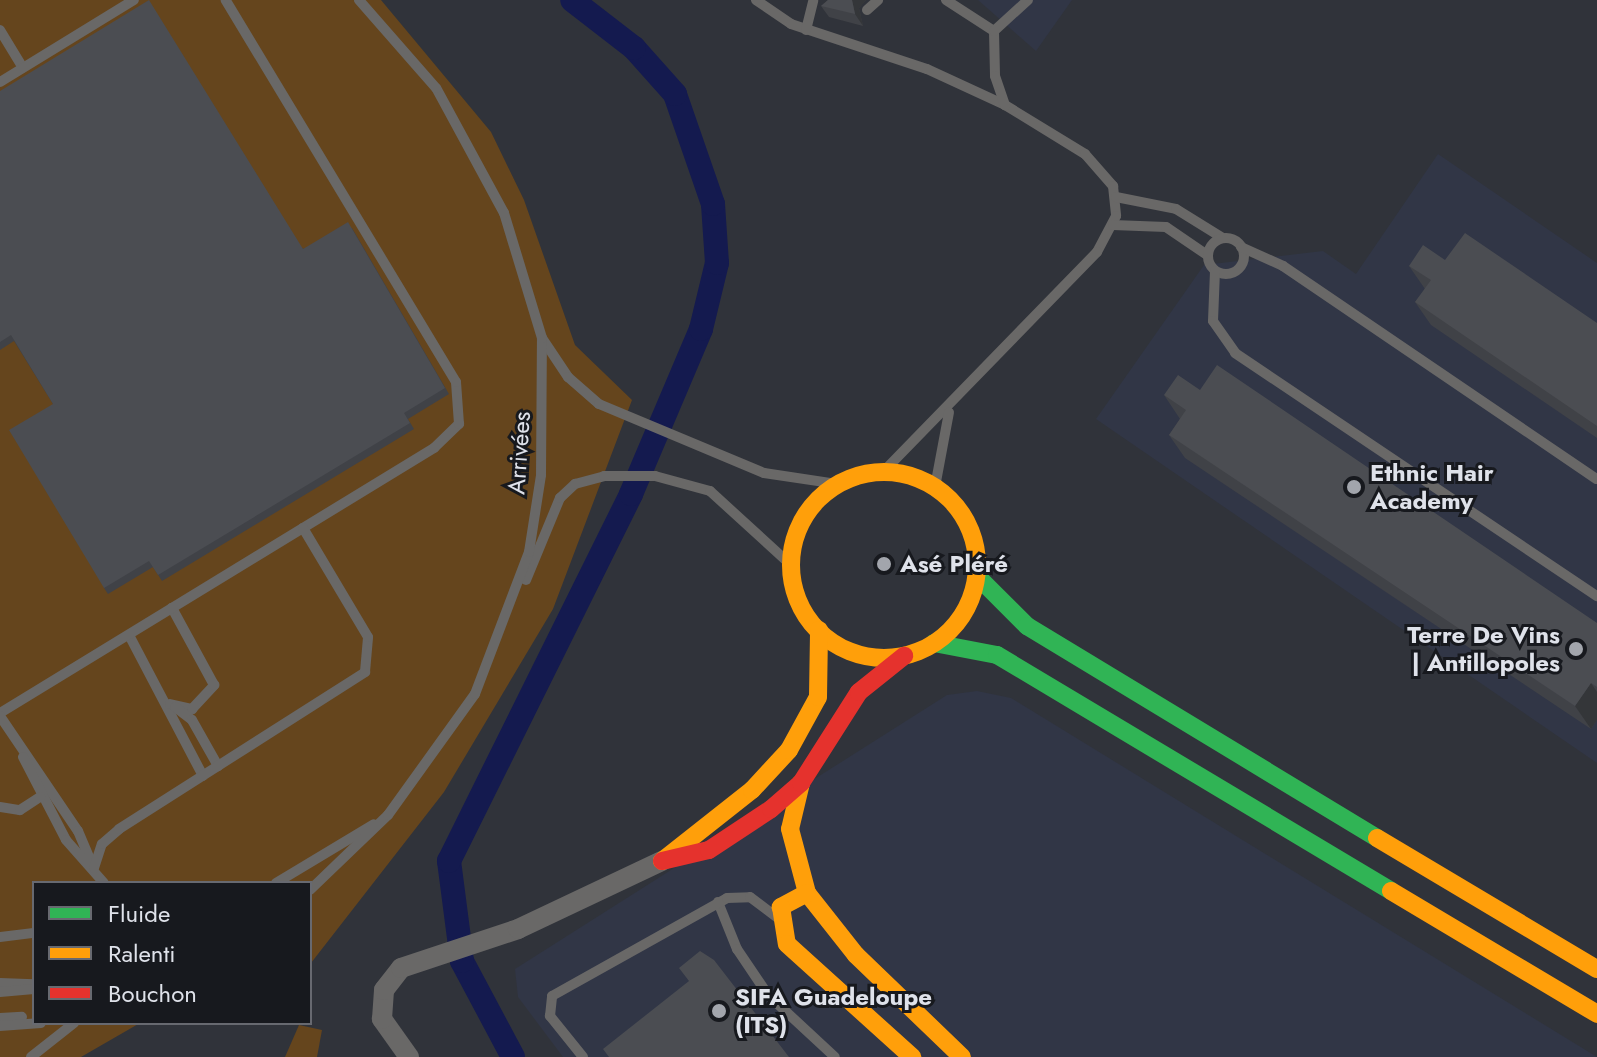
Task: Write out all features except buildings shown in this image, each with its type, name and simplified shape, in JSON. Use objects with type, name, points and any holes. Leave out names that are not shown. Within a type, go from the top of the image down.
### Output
[{"type":"street","points":[[904,656],[849,651],[819,630],[799,600],[792,566],[809,510],[838,484],[883,472],[935,487],[968,526],[977,576],[963,615],[934,643],[904,656],[859,692],[801,783],[790,829],[807,893],[856,955],[962,1057]]},
{"type":"street","points":[[977,576],[1027,626],[1120,686],[1597,969]]},
{"type":"street","points":[[662,861],[752,790],[804,729],[818,697],[819,630]]},
{"type":"street","points":[[934,643],[997,655],[1597,1014]]},
{"type":"street","points":[[409,1057],[388,1031],[381,1004],[392,976],[433,955],[494,937],[662,861],[709,850],[801,783]]},
{"type":"street","points":[[807,893],[788,899],[780,925],[912,1057]]},
{"type":"lane","points":[[0,82],[134,0]]},
{"type":"lane","points":[[103,881],[40,797],[21,751],[0,714],[451,436],[461,399],[344,188],[226,0]]},
{"type":"lane","points":[[756,0],[806,30],[927,69],[1005,105],[1085,154],[1116,197],[1113,225],[949,412],[883,472]]},
{"type":"lane","points":[[867,10],[878,0]]},
{"type":"lane","points":[[946,0],[994,31]]},
{"type":"lane","points":[[1005,105],[995,76],[994,31],[1028,0]]},
{"type":"lane","points":[[806,30],[813,1],[832,7]]},
{"type":"lane","name":"Arrivées","points":[[312,888],[388,815],[443,745],[506,626],[541,475],[542,338],[516,247],[474,148],[436,88],[360,2]]},
{"type":"lane","points":[[0,30],[23,68]]},
{"type":"lane","points":[[1116,197],[1176,209],[1223,238],[1283,266],[1597,479]]},
{"type":"lane","points":[[1113,225],[1166,227],[1207,255],[1215,271],[1213,321],[1235,353],[1597,596]]},
{"type":"lane","points":[[1207,255],[1223,238]]},
{"type":"lane","points":[[1215,271],[1241,268],[1241,247]]},
{"type":"lane","points":[[542,338],[582,391],[626,416],[764,473],[838,484]]},
{"type":"lane","points":[[935,487],[949,412]]},
{"type":"lane","points":[[506,626],[560,498],[575,484],[604,476],[655,476],[710,491],[792,566]]},
{"type":"lane","points":[[94,868],[102,844],[119,829],[365,672],[368,637],[303,528]]},
{"type":"lane","points":[[170,704],[192,709],[214,685],[172,608]]},
{"type":"lane","points":[[129,635],[170,704],[203,776]]},
{"type":"lane","points":[[170,704],[192,720],[218,766]]},
{"type":"lane","points":[[21,751],[56,795],[94,868]]},
{"type":"lane","points":[[0,807],[20,810],[40,797]]},
{"type":"lane","points":[[279,881],[388,815]]},
{"type":"lane","points":[[583,1057],[550,1016],[552,996],[718,902],[750,897],[780,925]]},
{"type":"lane","points":[[718,902],[768,995],[835,1057]]},
{"type":"lane","points":[[0,937],[32,933]]},
{"type":"lane","points":[[0,983],[32,987]]},
{"type":"lane","points":[[0,992],[32,987]]},
{"type":"lane","points":[[0,1018],[32,1017]]},
{"type":"lane","points":[[0,1026],[32,1024]]},
{"type":"lane","points":[[31,1057],[71,1025]]},
{"type":"shaded area","points":[[0,0],[381,0],[491,132],[524,200],[575,345],[632,400],[553,609],[444,792],[312,962],[312,881],[32,881],[32,1025],[137,1025],[81,1057],[0,1057]]},
{"type":"shaded area","points":[[978,0],[1072,0],[1036,51]]},
{"type":"shaded area","points":[[1438,154],[1597,263],[1597,763],[1096,419],[1204,265],[1323,251],[1356,274]]},
{"type":"shaded area","points":[[977,691],[1011,698],[1597,1057],[563,1057],[518,997],[515,969],[947,695]]},
{"type":"shaded area","points":[[299,1025],[322,1030],[317,1057],[285,1057]]},
{"type":"waterway","points":[[513,1057],[462,961],[449,861],[631,494],[701,329],[717,263],[713,204],[675,94],[634,48],[572,0]]},
{"type":"traffic: fast","points":[[977,576],[1027,626],[1377,838]]},
{"type":"traffic: fast","points":[[934,643],[997,655],[1391,891]]},
{"type":"traffic: slow","points":[[884,472],[919,480],[949,500],[969,530],[977,565],[969,600],[949,630],[919,650],[884,658],[849,650],[819,630],[799,600],[791,565],[799,530],[819,500],[849,480],[884,472]]},
{"type":"traffic: slow","points":[[662,861],[752,790],[789,750],[818,697],[819,630]]},
{"type":"traffic: slow","points":[[801,783],[790,829],[807,893],[856,955],[962,1057]]},
{"type":"traffic: slow","points":[[1377,838],[1597,969]]},
{"type":"traffic: slow","points":[[1391,891],[1597,1014]]},
{"type":"traffic: slow","points":[[807,893],[781,907],[787,944],[912,1057]]},
{"type":"traffic: jam","points":[[662,861],[709,850],[771,809],[801,783],[859,692],[904,656]]},
{"type":"place","name":"Ethnic Hair Academy","points":[[1354,487]]},
{"type":"place","name":"Asé Pléré","points":[[884,564]]},
{"type":"place","name":"Terre De Vins | Antillopoles","points":[[1576,649]]},
{"type":"place","name":"SIFA Guadeloupe (ITS)","points":[[719,1011]]}]
